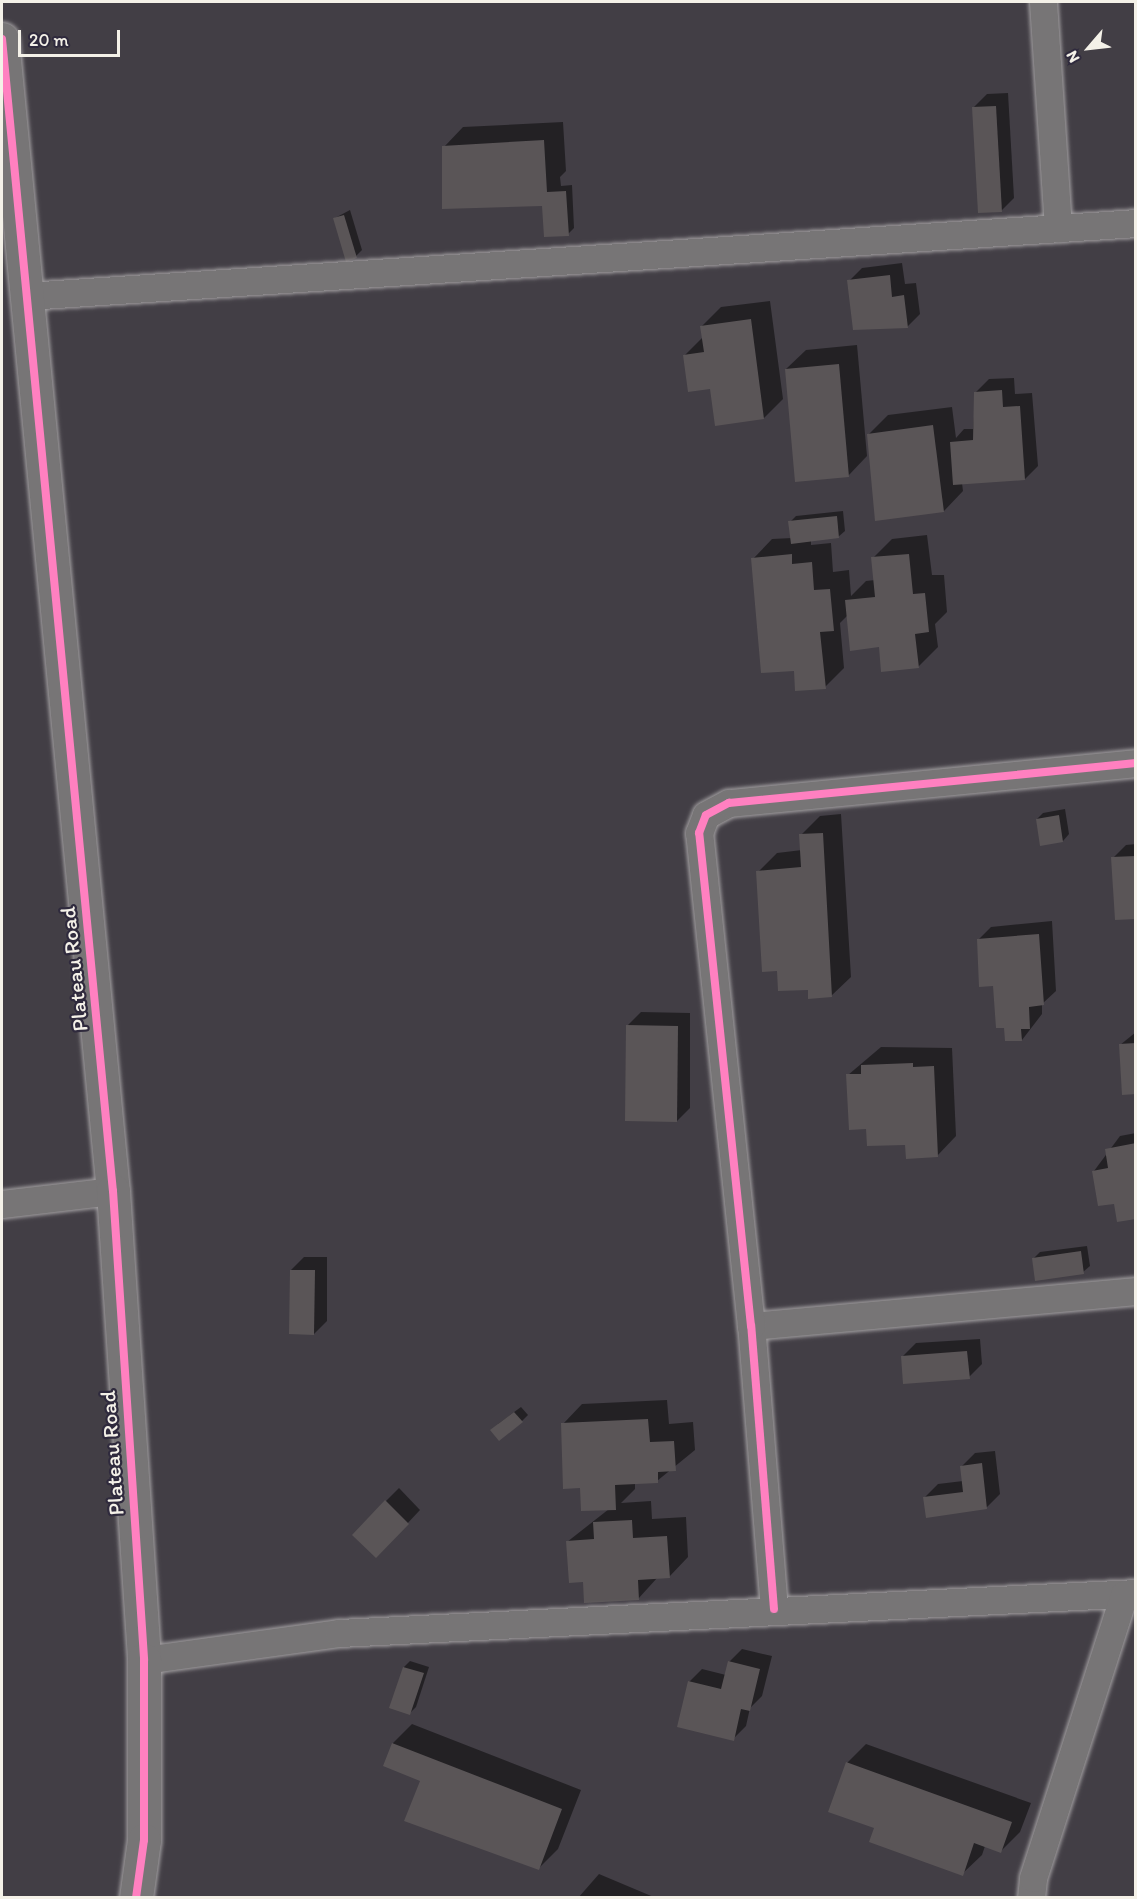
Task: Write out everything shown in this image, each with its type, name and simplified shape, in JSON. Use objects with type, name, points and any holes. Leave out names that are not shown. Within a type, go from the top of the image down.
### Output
[{"type":"street","points":[[1043,2],[1058,229]]},
{"type":"street","name":"Plateau Road","points":[[2,39],[113,1191],[144,1660],[144,1840],[136,1898]]},
{"type":"street","points":[[26,296],[1136,223]]},
{"type":"street","points":[[774,1609],[751,1326],[699,833],[706,815],[729,803],[1136,763]]},
{"type":"street","points":[[2,1204],[113,1191]]},
{"type":"street","points":[[751,1326],[1136,1291]]},
{"type":"street","points":[[144,1660],[339,1633],[774,1609],[1130,1594],[1033,1878],[1031,1898]]},
{"type":"building","points":[[996,106],[1002,212],[978,213],[972,107]]},
{"type":"building","points":[[544,140],[547,192],[566,191],[569,236],[544,237],[542,206],[442,209],[442,146]]},
{"type":"building","points":[[344,215],[357,258],[346,262],[333,218]]},
{"type":"building","points":[[890,275],[892,297],[904,295],[908,328],[853,330],[847,280]]},
{"type":"building","points":[[751,319],[764,419],[715,426],[710,389],[688,392],[683,355],[704,352],[700,326]]},
{"type":"building","points":[[839,364],[849,477],[795,482],[785,369]]},
{"type":"building","points":[[1002,390],[1003,407],[1020,406],[1025,480],[953,485],[950,442],[973,440],[974,392]]},
{"type":"building","points":[[933,425],[944,512],[875,521],[867,434]]},
{"type":"building","points":[[837,516],[839,538],[791,544],[788,521]]},
{"type":"building","points":[[792,554],[792,564],[812,562],[814,590],[830,589],[834,631],[820,632],[826,689],[795,691],[794,671],[761,673],[751,558]]},
{"type":"building","points":[[909,554],[913,594],[925,593],[929,632],[915,634],[919,668],[881,672],[879,647],[850,651],[845,600],[875,597],[871,557]]},
{"type":"building","points":[[1059,815],[1063,842],[1040,846],[1036,819]]},
{"type":"building","points":[[823,833],[832,997],[808,999],[808,990],[778,991],[777,971],[762,972],[756,871],[801,867],[799,834]]},
{"type":"building","points":[[1136,856],[1136,919],[1115,920],[1111,857]]},
{"type":"building","points":[[1039,934],[1044,1005],[1029,1007],[1030,1029],[1021,1029],[1022,1041],[1005,1041],[1004,1028],[996,1028],[993,986],[979,987],[977,939]]},
{"type":"building","points":[[626,1025],[678,1026],[677,1122],[625,1121]]},
{"type":"building","points":[[1136,1043],[1136,1094],[1122,1095],[1119,1044]]},
{"type":"building","points":[[913,1063],[913,1067],[934,1066],[938,1157],[906,1159],[905,1145],[867,1146],[866,1129],[849,1130],[846,1074],[861,1074],[861,1065]]},
{"type":"building","points":[[1136,1143],[1136,1219],[1117,1222],[1114,1204],[1098,1206],[1092,1171],[1108,1168],[1105,1149]]},
{"type":"building","points":[[1081,1251],[1084,1274],[1035,1281],[1032,1258]]},
{"type":"building","points":[[290,1270],[315,1270],[314,1335],[289,1334]]},
{"type":"building","points":[[967,1351],[970,1379],[903,1384],[901,1356]]},
{"type":"building","points":[[514,1412],[523,1422],[499,1441],[490,1430]]},
{"type":"building","points":[[648,1419],[650,1442],[674,1441],[676,1471],[658,1472],[658,1483],[615,1485],[616,1510],[581,1511],[580,1488],[563,1489],[561,1423]]},
{"type":"building","points":[[982,1463],[987,1509],[926,1518],[923,1497],[963,1492],[960,1466]]},
{"type":"building","points":[[385,1500],[409,1524],[376,1558],[352,1535]]},
{"type":"building","points":[[632,1520],[633,1538],[667,1536],[670,1578],[638,1580],[639,1600],[584,1603],[583,1582],[569,1583],[566,1541],[594,1539],[593,1522]]},
{"type":"building","points":[[728,1661],[760,1669],[750,1711],[741,1709],[734,1741],[677,1727],[688,1681],[721,1689]]},
{"type":"building","points":[[403,1667],[424,1673],[410,1715],[389,1708]]},
{"type":"building","points":[[392,1743],[562,1809],[539,1870],[404,1821],[420,1781],[383,1766]]},
{"type":"building","points":[[846,1762],[1012,1822],[1001,1853],[974,1843],[963,1876],[869,1842],[874,1828],[828,1812]]},
{"type":"cycle path","points":[[2,39],[113,1191],[144,1660],[144,1840],[136,1898]]},
{"type":"cycle path","points":[[774,1609],[751,1326],[699,833],[706,815],[729,803],[1136,763]]}]
